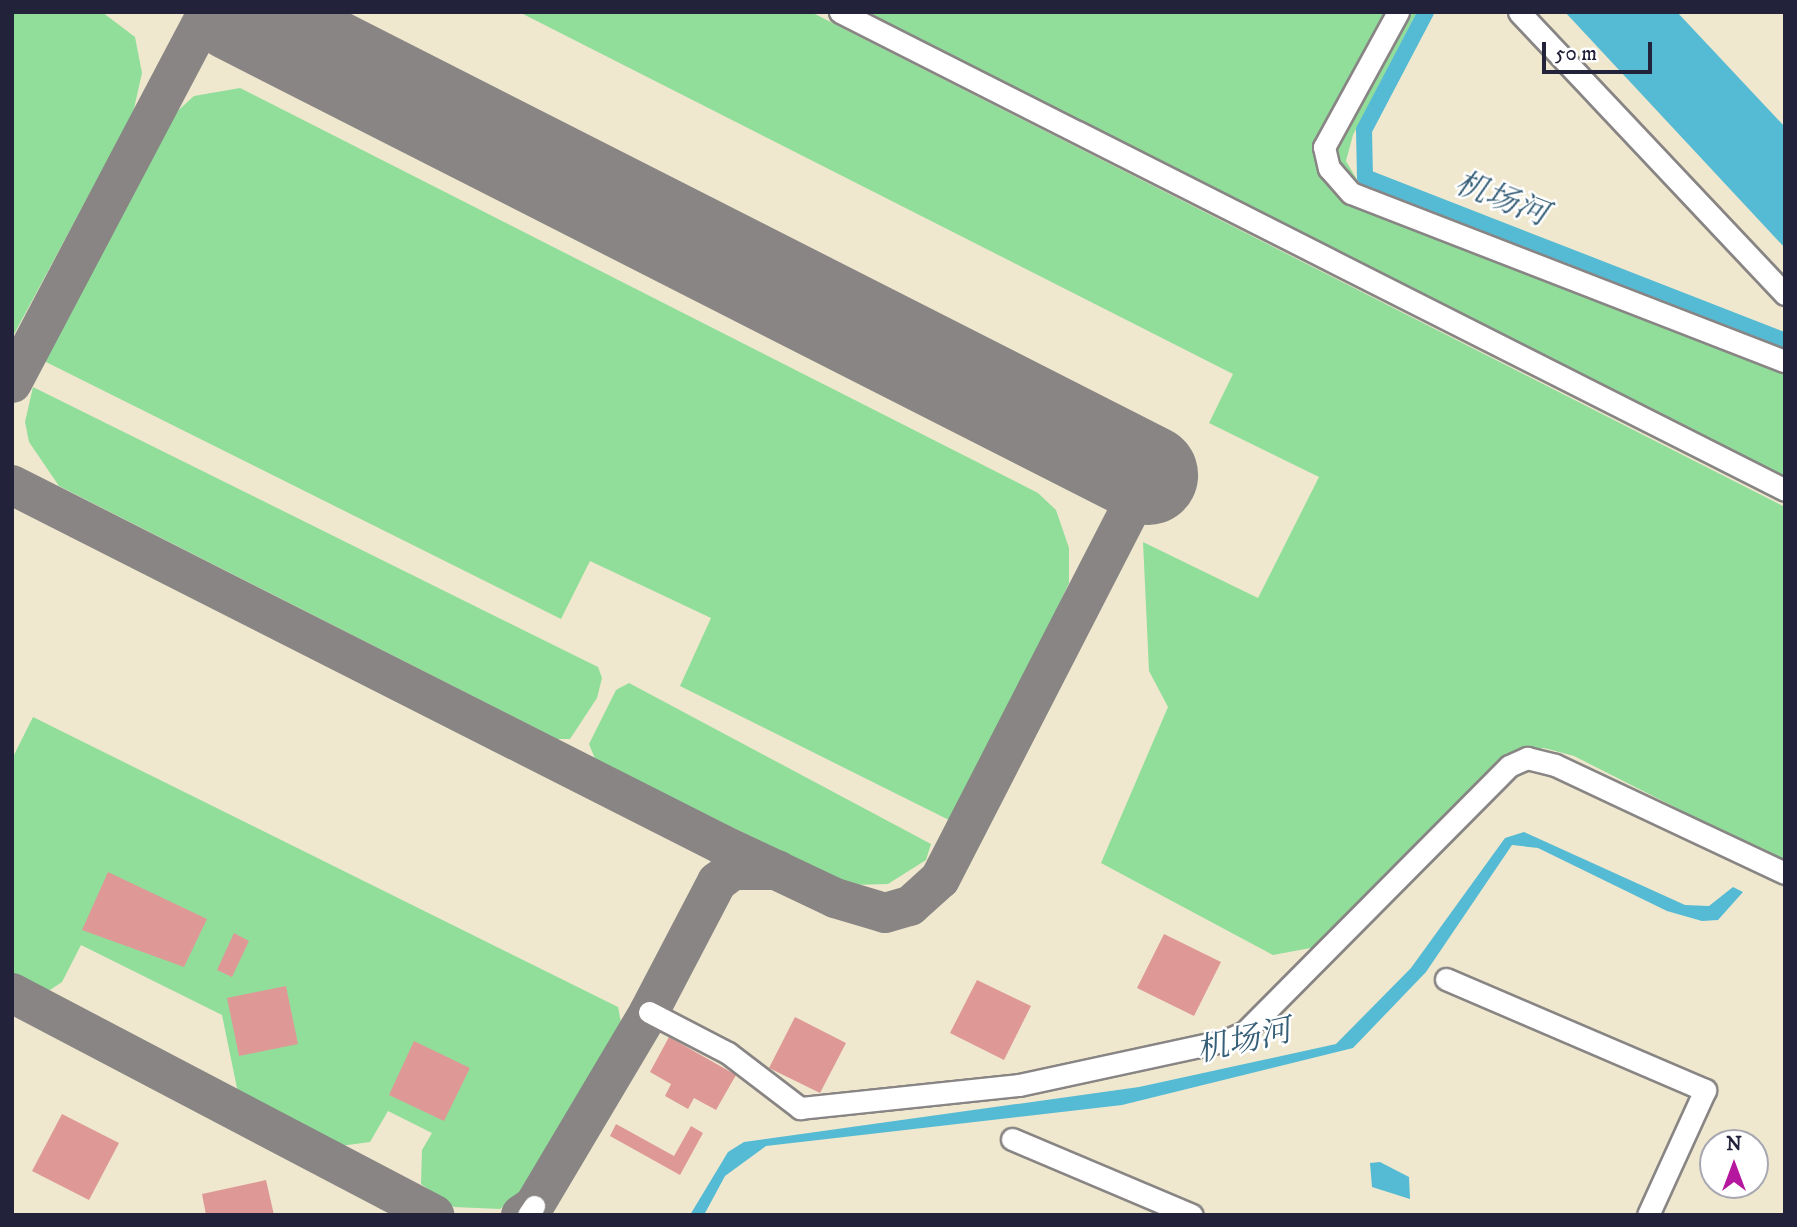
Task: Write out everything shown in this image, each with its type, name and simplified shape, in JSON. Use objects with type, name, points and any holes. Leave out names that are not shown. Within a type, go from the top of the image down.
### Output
[{"type":"street","points":[[840,12],[1785,490]]},
{"type":"street","points":[[1398,12],[1324,147],[1329,168],[1350,193],[1369,206],[1785,361]]},
{"type":"street","points":[[1519,12],[1785,293]]},
{"type":"street","points":[[649,1012],[728,1053],[800,1108],[1019,1086],[1227,1040],[1245,1032],[1508,765],[1527,758],[1555,765],[1785,873]]},
{"type":"street","points":[[1446,979],[1704,1090],[1648,1215]]},
{"type":"street","points":[[1012,1139],[1192,1215]]},
{"type":"green space","points":[[12,12],[102,12],[135,37],[142,73],[133,113],[12,338]]},
{"type":"green space","points":[[519,12],[811,12],[1785,507],[1785,863],[1574,756],[1544,748],[1505,754],[1316,947],[1273,955],[1101,863],[1168,707],[1149,671],[1143,542],[1258,598],[1319,477],[1209,423],[1233,374]]},
{"type":"green space","points":[[859,12],[1417,12],[1353,135],[1346,161],[1359,183],[1389,201],[1785,349],[1785,483]]},
{"type":"green space","points":[[240,88],[1038,493],[1056,510],[1069,548],[1069,583],[957,824],[680,686],[711,618],[590,561],[561,619],[44,361],[171,117],[194,96]]},
{"type":"green space","points":[[33,387],[598,667],[602,678],[597,698],[570,739],[557,739],[59,486],[29,442],[25,422]]},
{"type":"green space","points":[[629,683],[931,844],[926,860],[888,884],[851,885],[596,761],[589,744],[616,690]]},
{"type":"green space","points":[[33,717],[618,1007],[622,1027],[532,1183],[500,1209],[454,1207],[421,1184],[422,1150],[432,1133],[388,1111],[370,1142],[340,1146],[238,1093],[222,1015],[81,945],[62,982],[50,990],[12,981],[12,759]]},
{"type":"water","points":[[1565,12],[1677,12],[1785,127],[1785,248]]},
{"type":"water","points":[[1524,832],[1685,905],[1709,906],[1733,887],[1743,892],[1718,920],[1702,921],[1667,911],[1538,848],[1512,845],[1426,972],[1353,1048],[1122,1105],[766,1146],[725,1176],[704,1215],[690,1215],[728,1152],[744,1142],[1139,1087],[1336,1044],[1411,968],[1505,838]]},
{"type":"water","points":[[1380,1162],[1409,1177],[1410,1199],[1372,1187],[1370,1163]]},
{"type":"building","points":[[108,872],[207,919],[184,967],[82,930]]},
{"type":"building","points":[[234,933],[249,941],[232,977],[217,970]]},
{"type":"building","points":[[1164,934],[1221,962],[1194,1016],[1137,988]]},
{"type":"building","points":[[977,980],[1031,1006],[1004,1060],[950,1033]]},
{"type":"building","points":[[286,986],[298,1044],[239,1056],[227,998]]},
{"type":"building","points":[[795,1017],[846,1043],[820,1093],[769,1068]]},
{"type":"building","points":[[669,1037],[736,1075],[716,1110],[694,1098],[688,1109],[665,1096],[671,1084],[650,1072]]},
{"type":"building","points":[[414,1041],[470,1068],[444,1121],[389,1095]]},
{"type":"building","points":[[62,1114],[119,1143],[89,1200],[32,1171]]},
{"type":"building","points":[[616,1124],[674,1156],[691,1126],[703,1133],[680,1175],[610,1136]]},
{"type":"building","points":[[266,1180],[274,1215],[206,1215],[202,1194]]},
{"type":"waterway","name":"机场河","points":[[1426,12],[1364,130],[1365,177],[1785,341]]},
{"type":"taxiway","points":[[12,383],[208,12]]},
{"type":"taxiway","points":[[12,485],[721,844],[835,898],[885,913],[910,906],[940,879],[1148,475]]},
{"type":"taxiway","points":[[521,1215],[534,1206],[649,1012],[717,882],[733,870],[777,870]]},
{"type":"taxiway","points":[[12,993],[434,1215]]},
{"type":"runway","points":[[237,12],[1148,475]]}]
